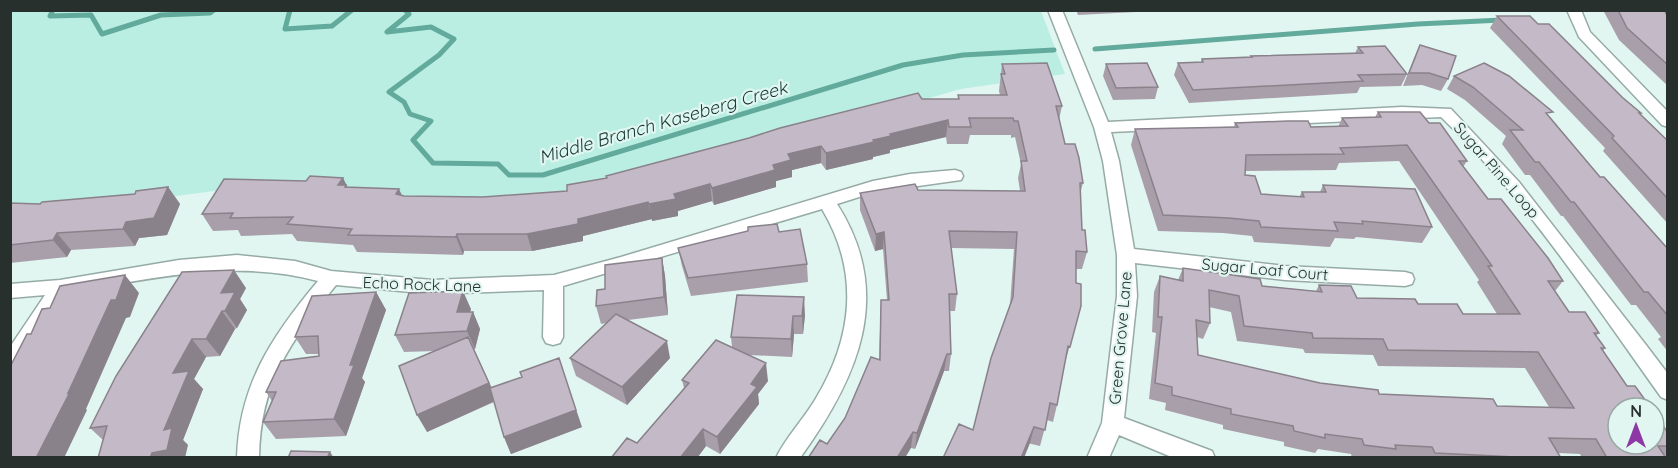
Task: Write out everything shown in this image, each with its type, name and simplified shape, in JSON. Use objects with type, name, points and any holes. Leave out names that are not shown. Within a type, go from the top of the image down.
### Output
[{"type":"street","name":"Green Grove Lane","points":[[1054,10],[1102,128],[1111,161],[1126,255],[1127,296],[1113,423],[1098,458]]},
{"type":"street","points":[[1574,10],[1584,34],[1668,122]]},
{"type":"street","name":"Sugar Pine Loop","points":[[1102,128],[1402,112],[1445,112],[1470,135],[1525,200],[1668,391]]},
{"type":"street","name":"Echo Rock Lane","points":[[10,291],[60,287],[179,267],[237,262],[295,268],[331,279],[432,287],[554,282],[621,264],[873,187],[910,180],[955,176]]},
{"type":"street","points":[[787,458],[821,410],[844,369],[855,332],[858,298],[854,263],[844,233],[826,201]]},
{"type":"street","name":"Sugar Loaf Court","points":[[1126,255],[1285,273],[1405,279]]},
{"type":"street","points":[[248,458],[247,438],[256,397],[273,356],[297,320],[331,279]]},
{"type":"street","points":[[553,337],[554,282]]},
{"type":"street","points":[[10,366],[60,287]]},
{"type":"street","points":[[1113,423],[1204,458]]},
{"type":"green space","points":[[10,11],[1041,11],[1065,74],[961,89],[602,191],[437,204],[299,180],[100,206],[11,210]]},
{"type":"building","points":[[1618,10],[1664,10],[1668,17],[1668,65],[1627,28]]},
{"type":"building","points":[[1497,16],[1530,16],[1538,24],[1549,24],[1668,141],[1668,199],[1612,138],[1614,136]]},
{"type":"building","points":[[1420,45],[1456,56],[1448,79],[1429,73],[1409,73]]},
{"type":"building","points":[[1385,46],[1407,74],[1358,75],[1363,81],[1193,90],[1178,63],[1251,56],[1363,53],[1358,47]]},
{"type":"building","points":[[1047,63],[1062,106],[1056,106],[1065,144],[1075,144],[1079,158],[1083,183],[1080,183],[1082,230],[1085,230],[1087,252],[1076,251],[1076,283],[1081,284],[1081,306],[1070,347],[1068,346],[1057,405],[1050,403],[1045,430],[1034,427],[1021,458],[943,458],[959,424],[973,430],[991,358],[1013,297],[1017,232],[949,231],[957,294],[949,294],[951,354],[947,354],[917,433],[913,432],[897,458],[808,458],[820,440],[827,444],[845,418],[871,357],[880,360],[881,300],[889,300],[884,232],[876,234],[860,193],[915,184],[918,190],[1025,191],[1021,161],[1027,161],[1018,121],[1014,121],[1013,118],[969,118],[971,127],[949,127],[948,120],[890,134],[891,136],[873,140],[874,142],[826,153],[821,146],[788,154],[791,160],[773,165],[775,170],[712,188],[710,184],[674,194],[676,199],[649,204],[648,202],[578,219],[578,224],[527,234],[457,234],[456,237],[348,235],[352,229],[287,224],[293,217],[230,218],[233,213],[202,214],[224,179],[306,181],[310,176],[343,178],[338,185],[399,189],[396,194],[404,196],[483,197],[567,191],[567,185],[607,178],[606,176],[780,128],[918,93],[922,99],[959,99],[958,95],[1007,95],[1001,74],[1005,74],[1002,64]]},
{"type":"building","points":[[1147,63],[1158,87],[1116,88],[1106,64]]},
{"type":"building","points":[[1484,63],[1509,76],[1553,112],[1546,113],[1600,177],[1604,177],[1668,249],[1668,316],[1648,292],[1644,292],[1574,202],[1571,202],[1539,162],[1535,162],[1510,130],[1523,130],[1473,87],[1454,76]]},
{"type":"building","points":[[1378,112],[1420,112],[1429,123],[1440,123],[1467,161],[1459,161],[1488,199],[1501,199],[1548,258],[1563,281],[1548,281],[1569,312],[1585,312],[1599,333],[1594,333],[1605,348],[1601,348],[1627,386],[1635,386],[1642,396],[1606,396],[1606,456],[1665,456],[1666,458],[1607,458],[1596,439],[1549,438],[1561,458],[1435,453],[1432,447],[1395,445],[1396,449],[1364,445],[1362,439],[1325,434],[1325,438],[1294,431],[1293,426],[1231,414],[1231,409],[1172,395],[1172,387],[1155,383],[1162,317],[1158,317],[1160,276],[1183,281],[1183,268],[1260,279],[1262,286],[1322,292],[1319,285],[1351,286],[1357,298],[1415,299],[1418,304],[1457,304],[1463,314],[1520,314],[1488,266],[1492,266],[1407,145],[1340,148],[1344,154],[1246,155],[1245,175],[1255,176],[1261,194],[1304,197],[1302,192],[1326,192],[1323,185],[1415,189],[1432,227],[1362,221],[1363,224],[1334,222],[1338,231],[1261,227],[1259,221],[1163,215],[1135,129],[1238,127],[1235,123],[1288,121],[1308,121],[1311,127],[1348,126],[1342,118],[1381,117]],"holes":[[[1209,290],[1239,296],[1244,326],[1312,333],[1313,338],[1383,339],[1388,350],[1538,352],[1574,408],[1497,406],[1493,399],[1379,394],[1378,390],[1320,383],[1198,355],[1196,320],[1210,323]]]},
{"type":"building","points":[[168,187],[154,218],[126,222],[123,229],[57,233],[53,240],[10,245],[10,203],[40,204],[135,194],[136,191]]},
{"type":"building","points":[[777,224],[779,232],[800,229],[807,264],[688,278],[678,248],[748,231],[748,227]]},
{"type":"building","points":[[662,258],[664,297],[596,306],[597,290],[605,289],[605,265]]},
{"type":"building","points":[[234,270],[221,293],[235,292],[225,311],[222,311],[206,339],[192,339],[173,373],[189,371],[164,430],[172,428],[167,450],[152,453],[150,458],[98,458],[107,426],[90,428],[116,376],[182,272]]},
{"type":"building","points":[[125,275],[116,300],[111,300],[68,393],[70,392],[36,458],[10,458],[10,367],[27,334],[31,334],[42,309],[50,308],[60,286]]},
{"type":"building","points":[[463,291],[457,312],[473,312],[467,331],[395,335],[409,293]]},
{"type":"building","points":[[376,292],[350,365],[354,365],[334,419],[263,422],[276,392],[266,392],[281,361],[319,356],[318,336],[295,337],[312,296]]},
{"type":"building","points":[[737,295],[804,297],[802,316],[793,316],[791,339],[731,337]]},
{"type":"building","points":[[616,314],[667,341],[622,387],[570,358]]},
{"type":"building","points":[[468,337],[489,383],[417,415],[399,366]]},
{"type":"building","points":[[716,340],[766,363],[751,384],[757,387],[717,437],[703,429],[680,458],[611,458],[627,438],[637,443],[689,383],[682,380]]},
{"type":"building","points":[[559,358],[576,410],[504,437],[490,388],[522,377],[520,372]]},
{"type":"building","points":[[1666,430],[1668,433],[1668,446],[1666,446]]},
{"type":"building","points":[[291,451],[330,452],[327,458],[288,458]]},
{"type":"waterway","name":"Middle Branch Kaseberg Creek","points":[[53,10],[50,16],[91,15],[102,34],[161,15],[210,13],[214,10]]},
{"type":"waterway","name":"Middle Branch Kaseberg Creek","points":[[290,10],[285,29],[332,26],[352,10]]},
{"type":"waterway","name":"Middle Branch Kaseberg Creek","points":[[405,10],[409,14],[387,32],[431,27],[454,39],[439,55],[389,92],[404,102],[410,114],[431,121],[413,140],[433,163],[498,164],[509,175],[543,175],[903,65],[963,55],[1054,50]]},
{"type":"waterway","name":"Middle Branch Kaseberg Creek","points":[[1095,49],[1418,24],[1502,20]]}]
